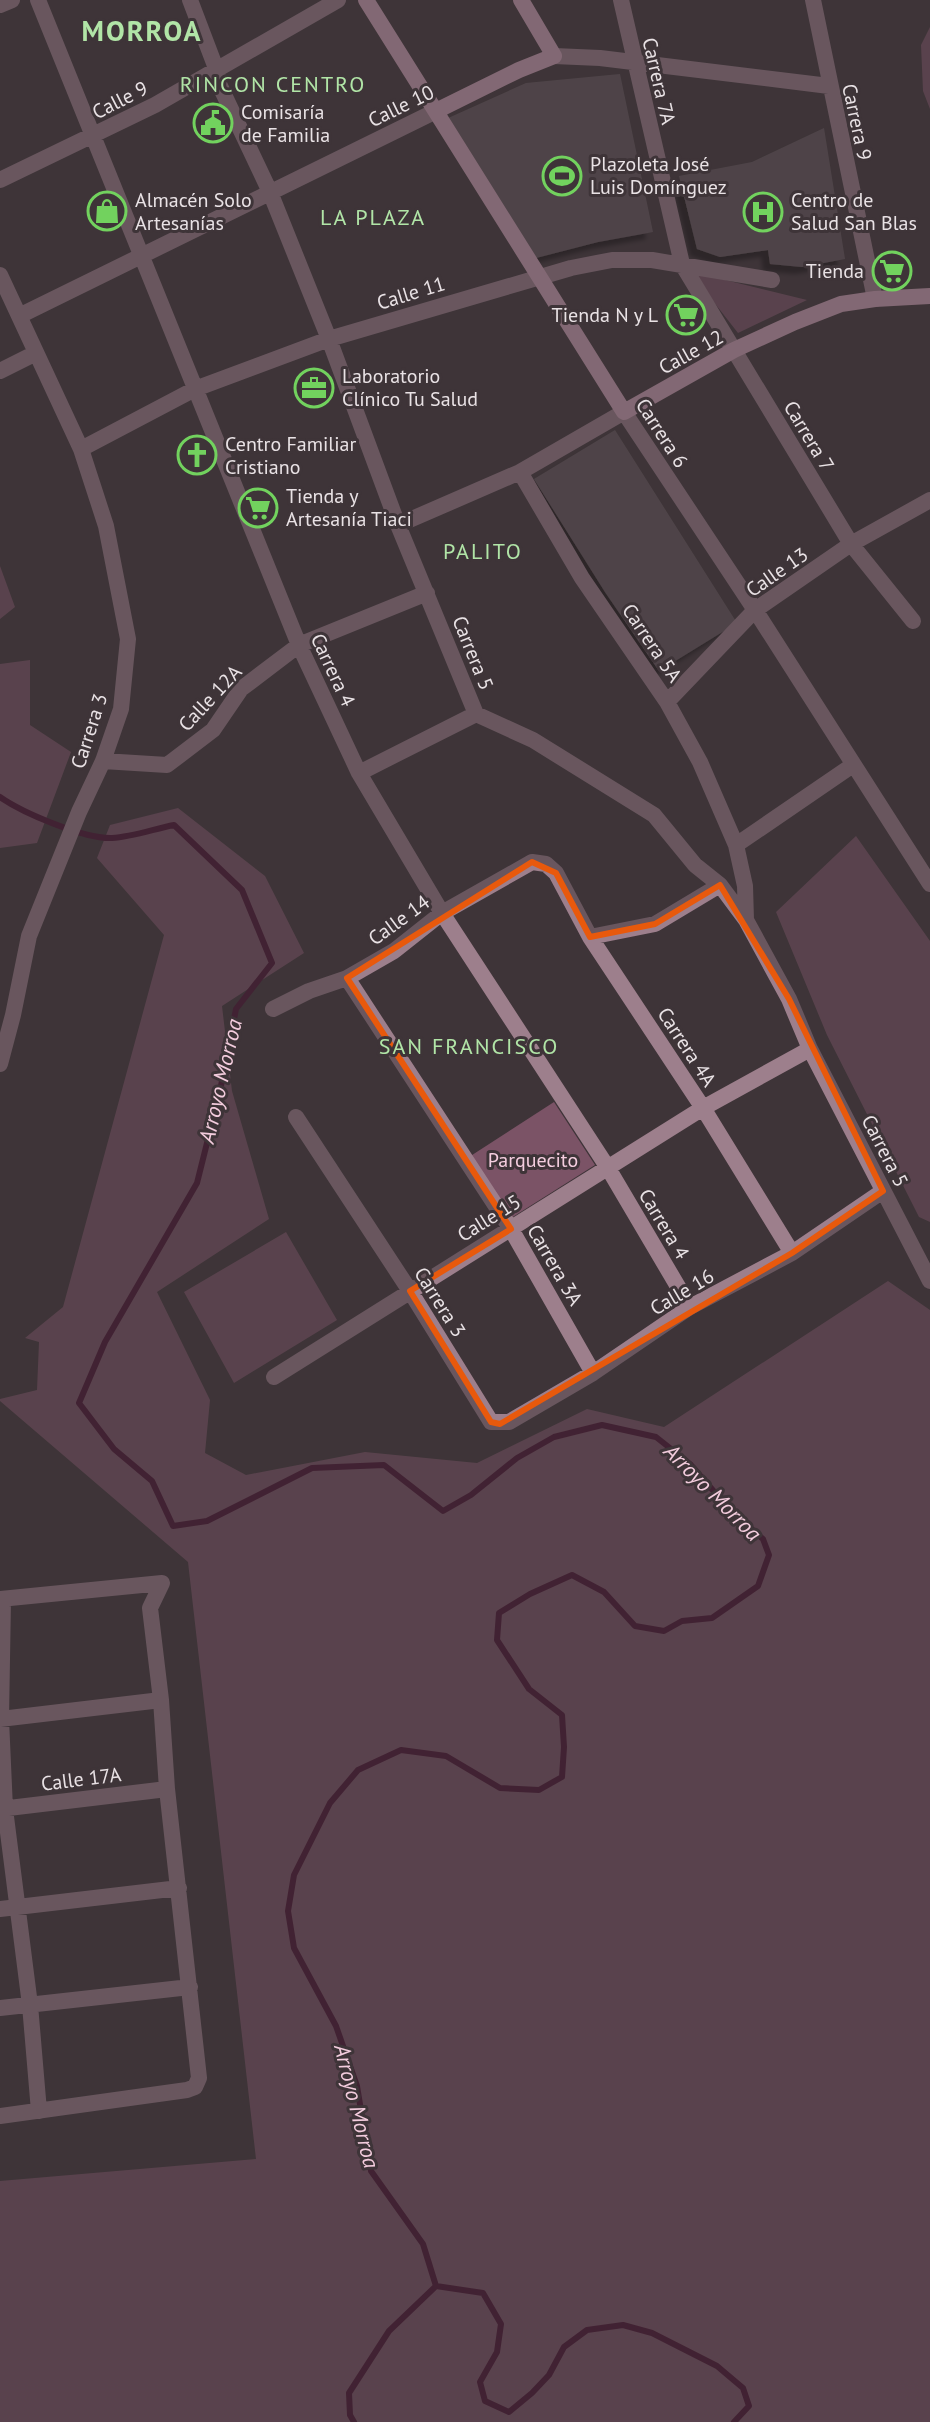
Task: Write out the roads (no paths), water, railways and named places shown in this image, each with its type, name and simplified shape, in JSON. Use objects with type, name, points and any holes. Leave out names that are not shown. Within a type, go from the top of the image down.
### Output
[{"type":"street","points":[[0,5],[12,0]]},
{"type":"street","name":"Carrera 4","points":[[38,0],[299,645],[359,773],[442,913],[608,1168],[690,1307]]},
{"type":"street","name":"Carrera 5","points":[[190,0],[219,84],[270,192],[398,525],[476,714],[533,740],[654,815],[695,865],[720,885],[746,920],[789,999],[810,1049],[930,1281]]},
{"type":"street","name":"Calle 9","points":[[0,180],[217,71],[338,0]]},
{"type":"street","name":"Carrera 6","points":[[366,0],[624,412],[930,884]]},
{"type":"street","points":[[521,0],[554,56]]},
{"type":"street","name":"Carrera 7A","points":[[621,0],[682,264]]},
{"type":"street","name":"Carrera 9","points":[[813,0],[875,299]]},
{"type":"street","name":"Calle 10","points":[[19,316],[519,70],[554,56],[633,61],[829,86]]},
{"type":"street","name":"Calle 11","points":[[81,449],[195,389],[329,339],[538,276],[612,260],[652,260],[772,280]]},
{"type":"street","name":"Carrera 7","points":[[682,264],[851,544],[913,621]]},
{"type":"street","name":"Carrera 3","points":[[0,275],[81,449],[106,526],[128,639],[121,709],[103,761],[29,936],[0,1064]]},
{"type":"street","name":"Calle 12","points":[[398,525],[520,472],[734,350],[795,322],[841,304],[930,296]]},
{"type":"street","points":[[0,371],[36,353]]},
{"type":"street","name":"Carrera 5A","points":[[520,472],[582,578],[667,702],[700,762],[736,845],[745,886],[746,920]]},
{"type":"street","name":"Calle 13","points":[[667,702],[755,610],[851,544],[930,500]]},
{"type":"street","name":"Calle 12A","points":[[103,761],[167,765],[213,730],[241,689],[299,645],[427,593]]},
{"type":"street","points":[[359,773],[476,714]]},
{"type":"street","points":[[736,845],[853,765]]},
{"type":"street","name":"Calle 14","points":[[273,1009],[309,991],[347,978],[394,951],[442,913],[532,862],[546,864]]},
{"type":"street","name":"Carrera 4A","points":[[546,864],[556,873],[590,937],[703,1108],[792,1253]]},
{"type":"street","points":[[590,937],[655,924],[720,885]]},
{"type":"street","name":"Carrera 3A","points":[[347,978],[511,1229],[593,1373]]},
{"type":"street","name":"Calle 15","points":[[274,1377],[703,1108],[810,1049]]},
{"type":"street","name":"Carrera 3","points":[[296,1117],[491,1422],[500,1424]]},
{"type":"street","name":"Calle 16","points":[[500,1424],[509,1422],[593,1373],[690,1307],[792,1253],[883,1191]]},
{"type":"street","points":[[0,2116],[39,2111],[195,2087],[199,2078],[150,1608],[162,1583],[1,1599],[2,1809],[18,1907],[39,2111]]},
{"type":"street","points":[[0,1719],[161,1700]]},
{"type":"street","name":"Calle 17A","points":[[2,1809],[167,1789]]},
{"type":"street","points":[[0,1909],[179,1888]]},
{"type":"street","points":[[0,2008],[190,1987]]},
{"type":"waterway","name":"Arroyo Morroa","points":[[0,797],[54,824],[100,837],[127,836],[174,825],[242,890],[272,963],[236,1009],[197,1183],[105,1342],[79,1403],[114,1449],[152,1481],[173,1526],[207,1521],[312,1468],[384,1465],[443,1511],[471,1495],[517,1458],[554,1437],[602,1425],[656,1437],[690,1464],[731,1511],[763,1539],[769,1555],[758,1586],[712,1618],[682,1621],[664,1631],[635,1626],[604,1592],[572,1575],[530,1594],[499,1613],[497,1640],[529,1689],[562,1715],[562,1777],[539,1790],[500,1788],[446,1756],[401,1750],[358,1770],[330,1803],[294,1875],[288,1911],[294,1948],[336,2026],[357,2086],[371,2171],[423,2244],[436,2286],[389,2331],[349,2393],[350,2415],[354,2422]]},
{"type":"waterway","points":[[436,2286],[483,2293],[501,2324],[497,2352],[480,2382],[485,2401],[509,2412],[549,2375],[564,2347],[587,2330],[623,2325],[652,2333],[717,2366],[743,2388],[749,2406],[734,2422]]},
{"type":"place","name":"Comisaría de Familia","points":[[213,123]]},
{"type":"place","name":"Plazoleta José Luis Domínguez","points":[[562,176]]},
{"type":"place","name":"Almacén Solo Artesanías","points":[[107,211]]},
{"type":"place","name":"Centro de Salud San Blas","points":[[763,212]]},
{"type":"place","name":"Tienda","points":[[892,271]]},
{"type":"place","name":"Tienda N y L","points":[[686,315]]},
{"type":"place","name":"Laboratorio Clínico Tu Salud","points":[[314,388]]},
{"type":"place","name":"Centro Familiar Cristiano","points":[[197,455]]},
{"type":"place","name":"Tienda y Artesanía Tiaci","points":[[258,508]]},
{"type":"district","name":"MORROA","points":[[142,30]]},
{"type":"district","name":"RINCON CENTRO","points":[[273,84]]},
{"type":"district","name":"LA PLAZA","points":[[373,217]]},
{"type":"district","name":"PALITO","points":[[483,551]]},
{"type":"district","name":"SAN FRANCISCO","points":[[469,1046]]},
{"type":"park label","name":"Parquecito","points":[[533,1160]]}]
